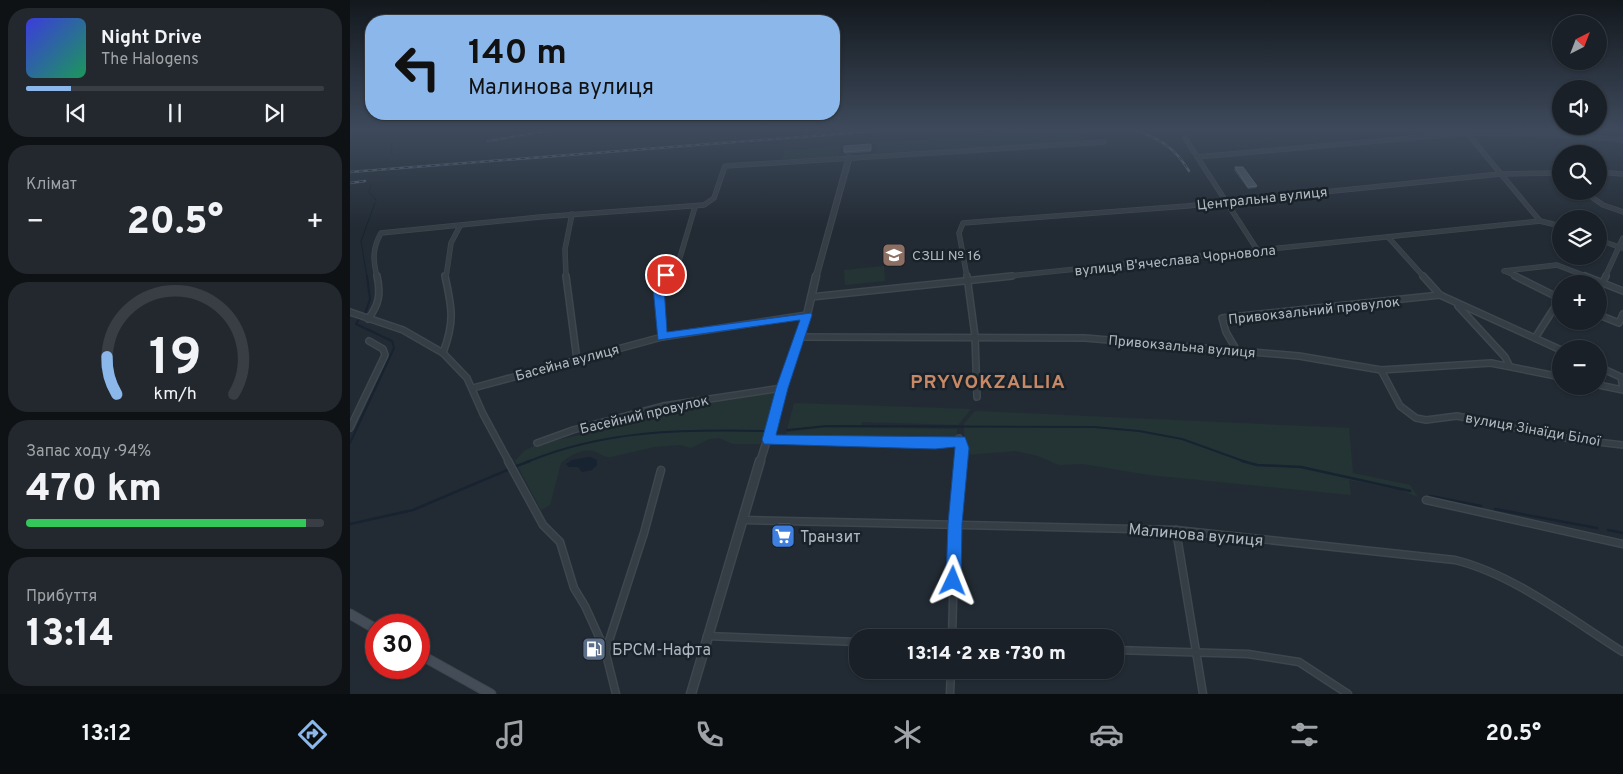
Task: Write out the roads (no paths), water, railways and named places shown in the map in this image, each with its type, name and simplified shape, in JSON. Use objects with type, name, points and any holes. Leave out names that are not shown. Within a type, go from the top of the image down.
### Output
[{"type":"main road","points":[[350,614],[365,623]]},
{"type":"main road","points":[[430,660],[491,694]]},
{"type":"street","points":[[364,317],[377,310],[381,289],[372,246],[381,234],[572,214],[695,207],[711,202],[717,195],[720,177],[725,166],[781,162]]},
{"type":"street","points":[[691,694],[768,441],[782,388],[807,315],[848,162]]},
{"type":"street","points":[[1201,162],[1258,251]]},
{"type":"street","points":[[1491,162],[1540,221]]},
{"type":"street","name":"Центральна вулиця","points":[[968,281],[959,233],[962,223],[1227,202],[1500,174],[1552,173]]},
{"type":"street","points":[[1607,173],[1623,174]]},
{"type":"street","points":[[1594,200],[1623,212]]},
{"type":"street","points":[[662,337],[658,287],[666,275],[678,264],[695,207]]},
{"type":"street","points":[[572,214],[568,223],[565,274],[569,307],[577,337],[577,360]]},
{"type":"street","name":"вулиця В'ячеслава Чорновола","points":[[811,297],[1540,221],[1552,224]]},
{"type":"street","points":[[443,353],[451,331],[452,307],[446,274],[451,243],[460,226]]},
{"type":"street","points":[[1388,237],[1440,295],[1456,304],[1552,346]]},
{"type":"street","points":[[1607,275],[1621,248],[1623,238]]},
{"type":"street","points":[[1607,243],[1621,248]]},
{"type":"street","points":[[1552,295],[1504,271],[1557,265],[1584,275]]},
{"type":"street","points":[[968,281],[975,336],[977,397]]},
{"type":"street","points":[[1607,284],[1623,291]]},
{"type":"street","name":"Привокзальний провулок","points":[[1237,351],[1226,332],[1222,318],[1440,295]]},
{"type":"street","points":[[1456,304],[1505,357],[1509,365]]},
{"type":"street","points":[[350,312],[403,330],[443,353],[467,378],[543,525],[560,542],[574,588],[585,606],[605,650],[616,694]]},
{"type":"street","points":[[1535,338],[1552,312]]},
{"type":"street","points":[[1607,318],[1619,323],[1623,314]]},
{"type":"street","name":"Басейна вулиця","points":[[472,388],[662,337],[807,315]]},
{"type":"street","name":"Привокзальна вулиця","points":[[800,337],[975,336],[1085,338],[1299,356],[1381,370],[1491,363],[1552,374]]},
{"type":"street","points":[[350,428],[385,355],[383,348],[369,341]]},
{"type":"street","name":"вулиця Зінаїди Білої","points":[[1381,370],[1399,408],[1421,420],[1440,420],[1457,416],[1571,439],[1623,444]]},
{"type":"street","points":[[1607,371],[1622,378],[1623,390],[1607,387]]},
{"type":"street","name":"Басейний провулок","points":[[537,443],[573,430],[663,406],[782,388]]},
{"type":"street","points":[[768,441],[935,444],[960,440],[962,448],[955,524],[952,629]]},
{"type":"street","points":[[605,650],[644,533],[661,470]]},
{"type":"street","points":[[1426,500],[1623,544]]},
{"type":"street","name":"Малинова вулиця","points":[[744,520],[1176,530],[1455,560],[1480,566],[1506,579],[1623,652]]},
{"type":"street","points":[[1176,530],[1203,694]]},
{"type":"street","points":[[708,636],[849,642]]},
{"type":"street","points":[[1124,650],[1248,654],[1299,662],[1348,694]]},
{"type":"street","points":[[950,694],[951,679]]},
{"type":"water","points":[[590,457],[597,460],[597,465],[592,470],[582,472],[578,467],[569,467],[566,464],[572,460]]},
{"type":"waterway","points":[[371,185],[369,192],[376,200]]},
{"type":"waterway","points":[[367,277],[361,241],[375,203]]},
{"type":"waterway","points":[[365,314],[370,299],[367,276]]},
{"type":"waterway","points":[[350,443],[394,348],[392,341],[356,324],[359,319]]},
{"type":"waterway","points":[[787,430],[826,426],[1094,427],[1139,431],[1182,439],[1246,462]]},
{"type":"waterway","points":[[527,462],[585,443],[644,434],[704,430],[766,431]]},
{"type":"waterway","points":[[514,467],[530,461]]},
{"type":"waterway","points":[[1242,461],[1257,465],[1301,467],[1410,491]]},
{"type":"waterway","points":[[350,524],[413,510],[510,469]]},
{"type":"waterway","points":[[1430,496],[1481,506]]},
{"type":"waterway","points":[[1495,509],[1597,528]]},
{"type":"waterway","points":[[1608,530],[1623,533]]},
{"type":"railway","points":[[350,172],[473,162]]},
{"type":"railway","points":[[1183,162],[1189,171]]},
{"type":"railway","points":[[350,183],[365,181]]},
{"type":"place","name":"СЗШ № 16","points":[[894,255]]},
{"type":"place","name":"Транзит","points":[[783,536]]},
{"type":"place","name":"БРСМ-Нафта","points":[[594,649]]},
{"type":"district","name":"PRYVOKZALLIA","points":[[988,381]]}]
